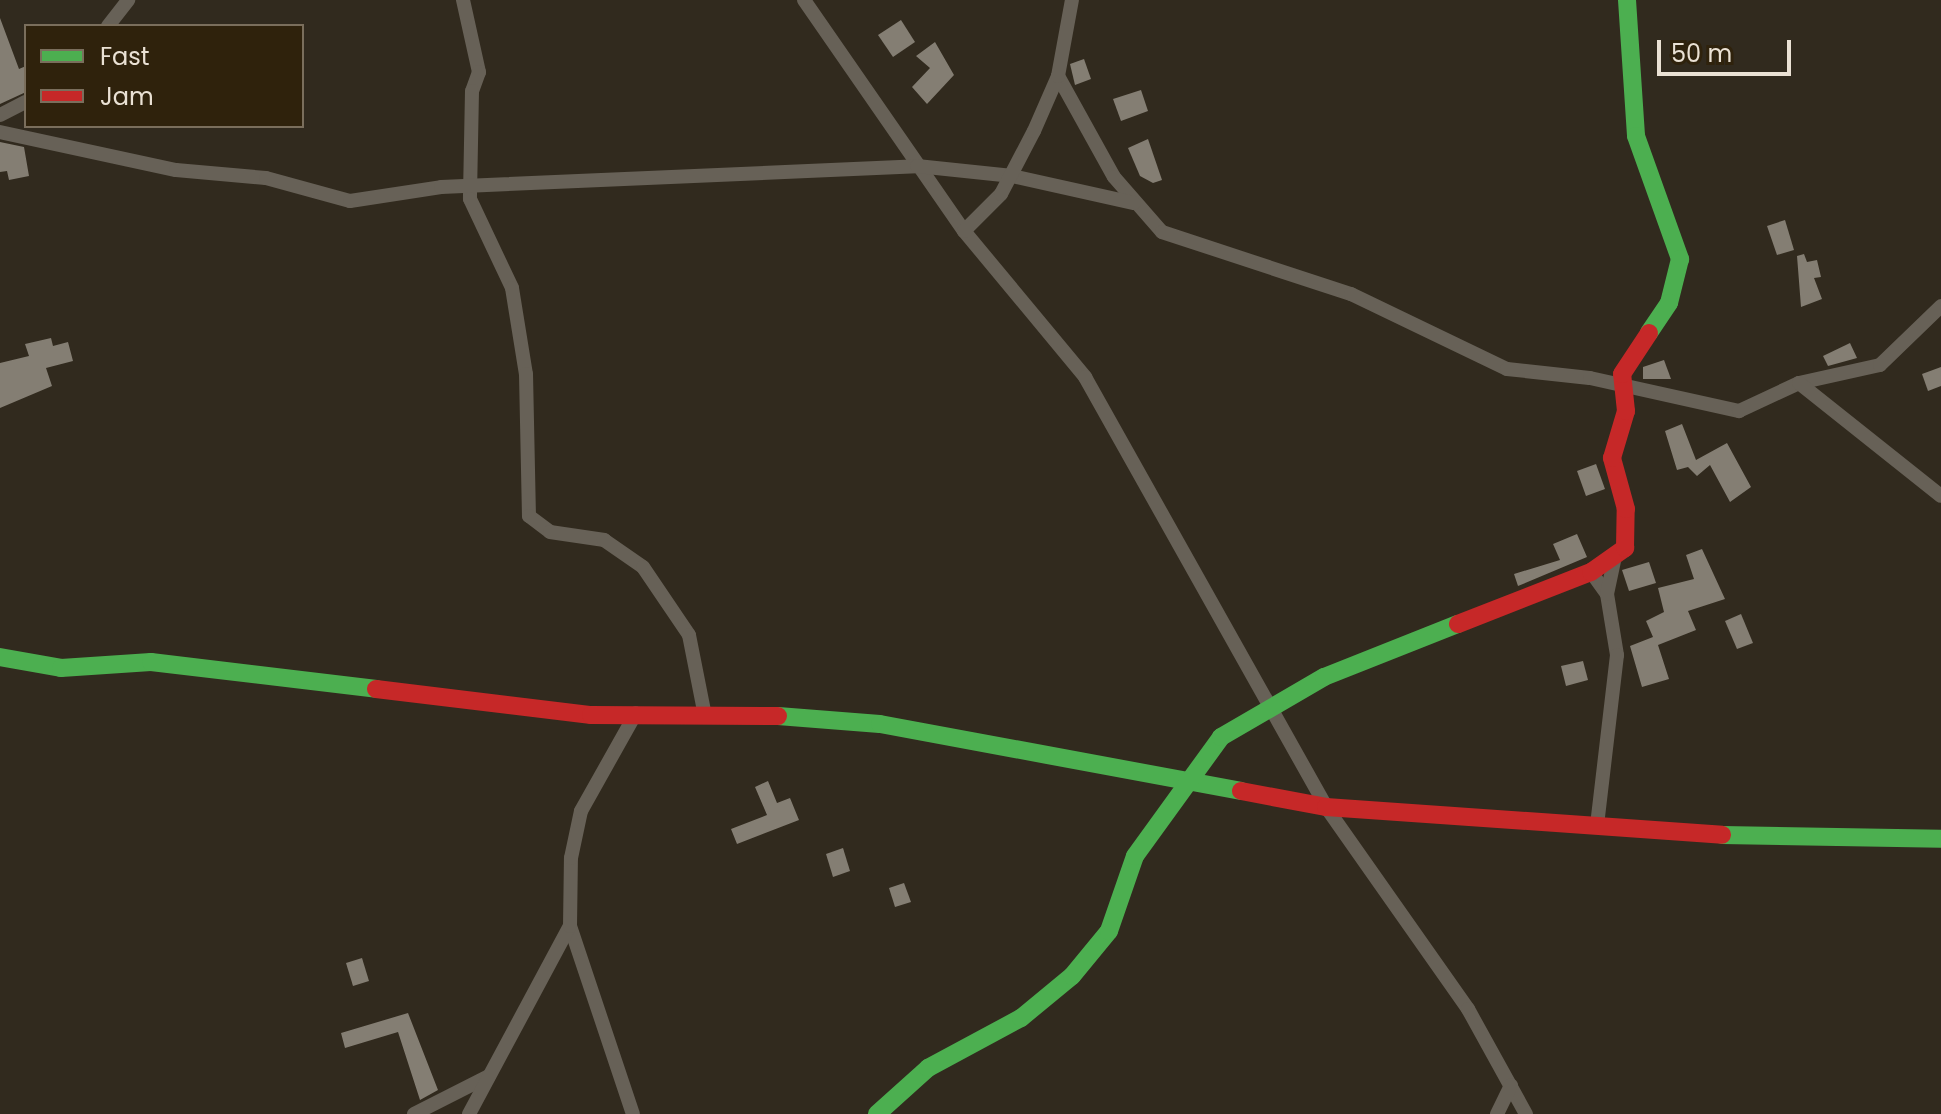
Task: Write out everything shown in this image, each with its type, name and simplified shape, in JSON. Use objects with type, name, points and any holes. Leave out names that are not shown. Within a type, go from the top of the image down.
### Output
[{"type":"street","points":[[463,0],[479,72],[469,188],[512,288],[526,374],[529,516],[550,532],[604,540],[643,567],[689,635],[704,711]]},
{"type":"street","points":[[804,0],[964,231],[1085,377],[1326,807],[1384,881],[1526,1114]]},
{"type":"street","points":[[964,231],[1012,176],[1058,76],[1072,0]]},
{"type":"street","points":[[1597,825],[1617,655],[1607,594],[1614,560],[1630,535],[1613,472],[1626,411],[1622,387],[1630,358],[1669,303],[1680,259],[1636,136],[1627,0]]},
{"type":"street","points":[[109,24],[120,4]]},
{"type":"street","points":[[1058,76],[1134,203],[1178,239],[1351,294],[1489,364],[1622,387],[1731,411],[1799,383],[1880,365],[1941,306]]},
{"type":"street","points":[[0,115],[24,103]]},
{"type":"street","points":[[0,132],[176,170],[266,178],[337,200],[469,188],[917,166],[1012,176],[1134,203]]},
{"type":"street","points":[[1799,383],[1941,496]]},
{"type":"street","points":[[877,1114],[928,1068],[1021,1018],[1072,976],[1109,931],[1135,856],[1221,737],[1363,659],[1591,572],[1614,560]]},
{"type":"street","points":[[1591,572],[1607,594]]},
{"type":"street","points":[[0,657],[61,668],[151,662],[331,689],[396,690],[569,713],[704,711],[880,724],[1326,807],[1597,825],[1941,839]]},
{"type":"street","points":[[633,1114],[570,926],[571,858],[581,811],[636,713]]},
{"type":"street","points":[[469,1114],[570,926]]},
{"type":"street","points":[[414,1114],[490,1075]]},
{"type":"street","points":[[1497,1114],[1511,1085]]},
{"type":"building","points":[[0,18],[19,69],[24,67],[24,93],[0,104]]},
{"type":"building","points":[[901,20],[915,42],[893,57],[878,35]]},
{"type":"building","points":[[935,42],[954,75],[927,104],[912,87],[930,68],[916,56]]},
{"type":"building","points":[[1084,59],[1091,79],[1075,85],[1070,64]]},
{"type":"building","points":[[1141,90],[1148,111],[1121,121],[1113,99]]},
{"type":"building","points":[[1148,139],[1162,180],[1153,183],[1140,176],[1128,148]]},
{"type":"building","points":[[0,142],[24,147],[29,176],[9,180],[7,171],[0,172]]},
{"type":"building","points":[[1785,220],[1794,250],[1777,255],[1767,226]]},
{"type":"building","points":[[1804,254],[1807,262],[1817,260],[1821,277],[1814,278],[1822,299],[1801,307],[1797,256]]},
{"type":"building","points":[[51,338],[53,346],[68,342],[73,361],[46,368],[52,386],[0,408],[0,363],[29,356],[25,344]]},
{"type":"building","points":[[1850,343],[1857,358],[1828,366],[1823,356]]},
{"type":"building","points":[[1664,360],[1671,379],[1643,379],[1643,367]]},
{"type":"building","points":[[1941,367],[1941,386],[1928,391],[1922,374]]},
{"type":"building","points":[[1682,424],[1696,460],[1727,443],[1751,487],[1730,502],[1710,465],[1697,476],[1688,467],[1677,470],[1665,431]]},
{"type":"building","points":[[1596,464],[1605,489],[1586,496],[1577,471]]},
{"type":"building","points":[[1577,534],[1587,557],[1518,586],[1514,574],[1560,560],[1553,544]]},
{"type":"building","points":[[1702,549],[1725,599],[1688,611],[1696,630],[1658,645],[1669,679],[1642,687],[1630,646],[1653,637],[1646,621],[1664,612],[1658,588],[1694,579],[1686,555]]},
{"type":"building","points":[[1649,562],[1656,583],[1629,591],[1622,570]]},
{"type":"building","points":[[1741,614],[1753,643],[1737,649],[1725,621]]},
{"type":"building","points":[[1583,661],[1588,680],[1566,686],[1561,666]]},
{"type":"building","points":[[768,781],[777,803],[790,798],[799,820],[737,844],[731,829],[767,815],[755,787]]},
{"type":"building","points":[[843,848],[850,871],[833,877],[826,854]]},
{"type":"building","points":[[904,883],[911,902],[895,907],[889,888]]},
{"type":"building","points":[[362,958],[369,981],[353,986],[346,963]]},
{"type":"building","points":[[408,1013],[438,1090],[420,1100],[398,1032],[345,1048],[341,1033]]},
{"type":"traffic: fast","points":[[1627,0],[1636,136],[1680,259],[1669,303],[1649,333]]},
{"type":"traffic: fast","points":[[877,1114],[928,1068],[1021,1018],[1072,976],[1109,931],[1135,856],[1221,737],[1324,677],[1458,624]]},
{"type":"traffic: fast","points":[[0,657],[61,668],[151,662],[376,689]]},
{"type":"traffic: fast","points":[[778,716],[880,724],[1241,791]]},
{"type":"traffic: fast","points":[[1722,835],[1941,839]]},
{"type":"traffic: jam","points":[[1458,624],[1591,572],[1625,548],[1626,509],[1612,458],[1626,411],[1622,374],[1649,333]]},
{"type":"traffic: jam","points":[[376,689],[591,715],[778,716]]},
{"type":"traffic: jam","points":[[1241,791],[1326,807],[1722,835]]}]
